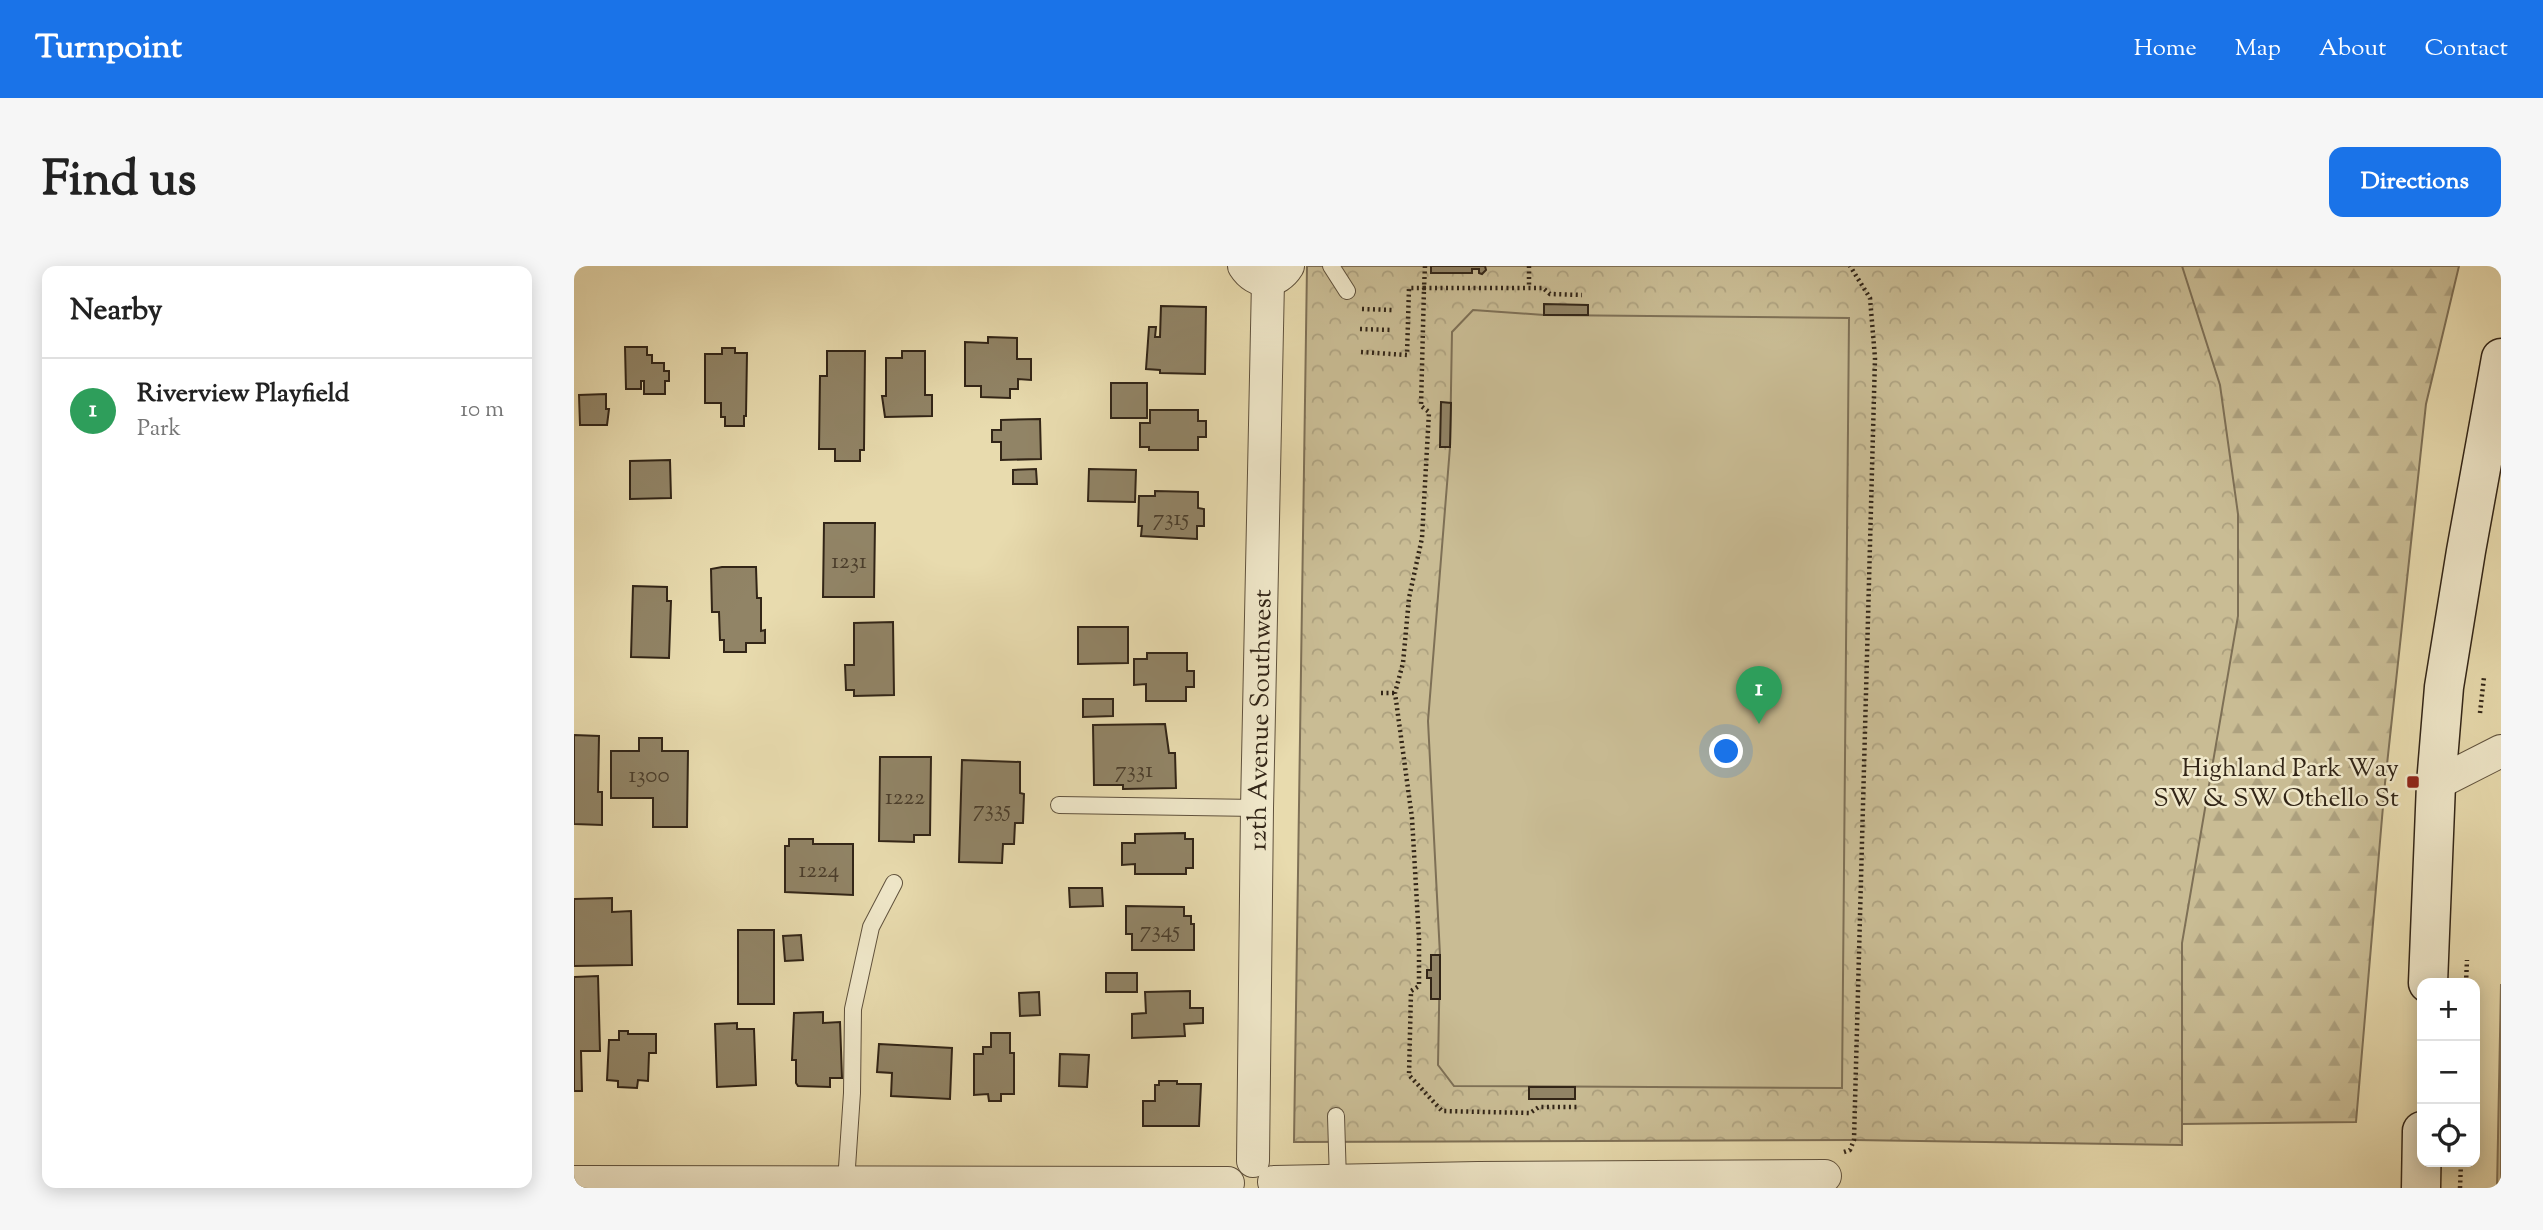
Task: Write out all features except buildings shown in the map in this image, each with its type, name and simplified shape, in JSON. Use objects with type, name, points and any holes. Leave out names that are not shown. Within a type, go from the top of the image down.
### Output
[{"type":"main road","points":[[2428,978],[2436,784],[2444,687],[2501,358]]},
{"type":"main road","points":[[2421,1167],[2421,1188]]},
{"type":"street","name":"12th Avenue Southwest","points":[[1267,271],[1257,808],[1267,1177]]},
{"type":"street","points":[[2436,784],[2501,751]]},
{"type":"street","points":[[574,1182],[652,1185],[1228,1186],[1235,1167],[1242,1162],[1267,1177],[1338,1181],[1693,1182],[1825,1176]]},
{"type":"lane","points":[[1331,266],[1347,291]]},
{"type":"lane","points":[[1059,805],[1257,808]]},
{"type":"lane","points":[[846,1185],[852,1093],[853,1009],[871,927],[894,883]]},
{"type":"lane","points":[[1336,1116],[1338,1181]]},
{"type":"path","points":[[1425,266],[1421,406],[1429,412],[1422,538],[1409,598],[1403,663],[1395,693],[1412,818],[1419,939],[1419,986],[1411,991],[1409,1075],[1442,1111],[1530,1113],[1539,1107],[1578,1107]]},
{"type":"path","points":[[1529,266],[1529,288]]},
{"type":"path","points":[[1825,1176],[1838,1155],[1850,1150],[1854,1140],[1875,358],[1870,298],[1850,266]]},
{"type":"path","points":[[1361,352],[1407,355],[1409,288],[1543,288],[1550,295],[1582,295]]},
{"type":"path","points":[[1361,309],[1393,310]]},
{"type":"path","points":[[1360,329],[1393,330]]},
{"type":"path","points":[[1381,693],[1395,693]]},
{"type":"path","points":[[2460,1188],[2461,1167]]},
{"type":"green space","points":[[1307,266],[2182,266],[2220,385],[2238,514],[2238,616],[2182,943],[2182,1145],[1854,1140],[1294,1142]]},
{"type":"green space","points":[[1926,266],[2459,266],[2426,404],[2385,783],[2356,1122],[1919,1127]]},
{"type":"green space","points":[[1473,310],[1544,315],[1849,318],[1842,1088],[1454,1086],[1438,1065],[1440,955],[1428,721],[1450,447],[1452,332]]},
{"type":"green space","points":[[2501,984],[2501,1188],[2497,1188]]},
{"type":"place","name":"Riverview Playfield","points":[[1759,724]]},
{"type":"place","name":"Highland Park Way SW & SW Othello St","points":[[2413,782]]}]
